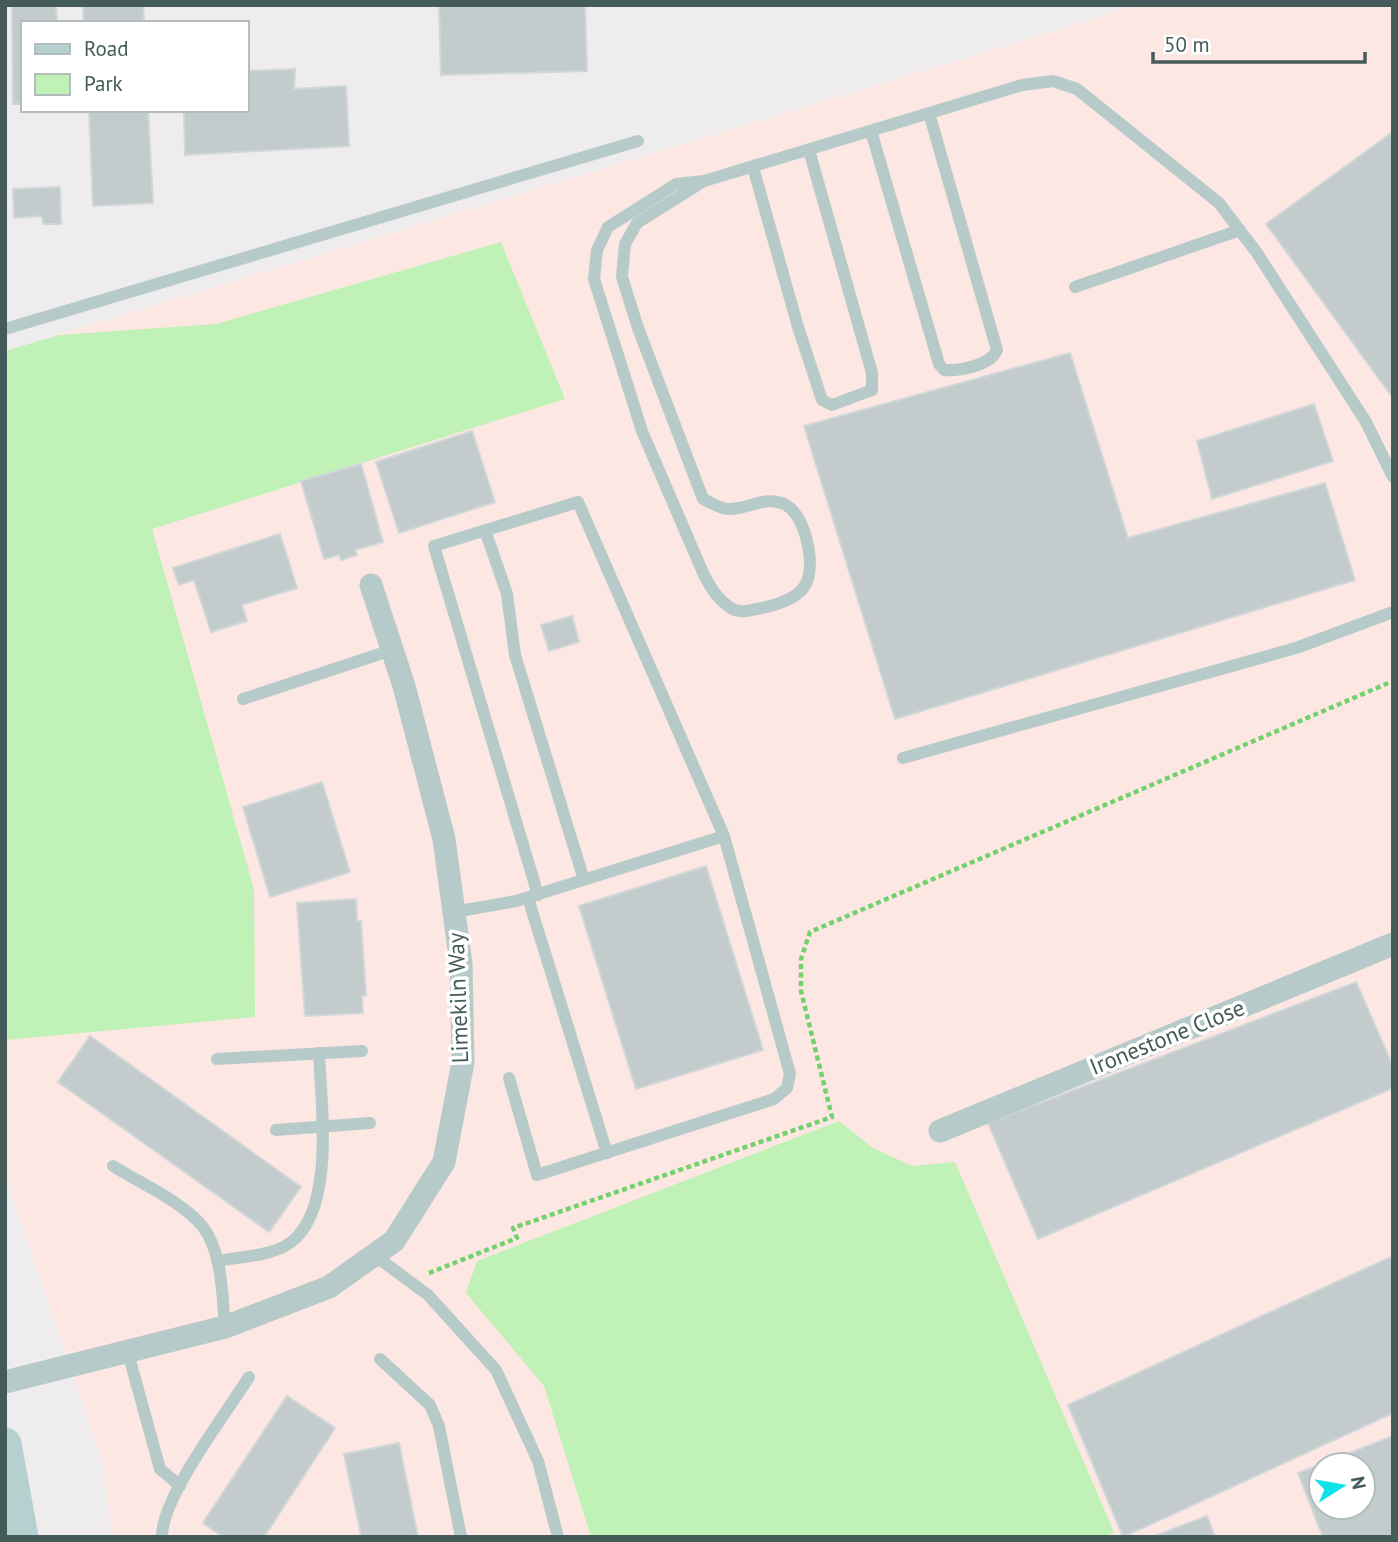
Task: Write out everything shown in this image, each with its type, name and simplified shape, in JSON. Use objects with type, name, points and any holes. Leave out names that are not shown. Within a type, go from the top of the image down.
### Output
[{"type":"street","name":"Limekiln Way","points":[[5,1382],[225,1327],[329,1287],[394,1241],[444,1162],[463,1062],[461,964],[444,839],[372,585]]},
{"type":"street","name":"Ironestone Close","points":[[940,1131],[1393,944]]},
{"type":"street","points":[[5,1444],[22,1537]]},
{"type":"lane","points":[[704,181],[637,223],[625,244],[622,277],[638,328],[703,499],[728,509],[765,501],[786,505],[800,520],[806,535],[812,568],[801,592],[781,604],[743,612],[733,610],[717,597],[704,575],[642,431],[594,279],[597,250],[608,226],[676,184],[704,181],[753,167],[1022,85],[1053,80],[1077,89],[1219,203],[1240,230],[1366,422],[1393,477]]},
{"type":"lane","points":[[871,131],[939,364],[944,370],[971,366],[989,360],[997,350],[929,113]]},
{"type":"lane","points":[[5,329],[638,141]]},
{"type":"lane","points":[[753,167],[797,327],[822,400],[832,405],[852,400],[872,390],[872,373],[808,150]]},
{"type":"lane","points":[[1075,287],[1240,230]]},
{"type":"lane","points":[[509,1078],[537,1175],[607,1153],[774,1099],[787,1088],[790,1074],[724,836],[578,502],[434,545],[607,1153]]},
{"type":"lane","points":[[485,530],[507,594],[515,655],[584,880]]},
{"type":"lane","points":[[903,758],[1296,648],[1393,612]]},
{"type":"lane","points":[[243,699],[392,650]]},
{"type":"lane","points":[[454,912],[533,896],[724,836]]},
{"type":"lane","points":[[216,1059],[362,1051]]},
{"type":"lane","points":[[217,1261],[289,1244],[303,1229],[314,1209],[321,1175],[319,1053]]},
{"type":"lane","points":[[276,1130],[370,1123]]},
{"type":"lane","points":[[113,1166],[184,1211],[203,1228],[217,1261],[225,1327]]},
{"type":"lane","points":[[374,1255],[428,1295],[496,1370],[538,1461],[558,1537]]},
{"type":"lane","points":[[128,1353],[159,1469],[180,1486]]},
{"type":"lane","points":[[380,1359],[430,1405],[439,1426],[461,1537]]},
{"type":"lane","points":[[162,1537],[162,1524],[180,1486],[249,1377]]},
{"type":"path","points":[[409,1282],[517,1238],[513,1228],[832,1117],[801,991],[801,959],[810,932],[1393,681]]},
{"type":"shaded area","points":[[1126,5],[1393,5],[1393,1537],[112,1537],[104,1467],[5,1174],[5,351],[1117,12]]},
{"type":"green space","points":[[501,242],[565,399],[152,529],[254,889],[255,1017],[5,1040],[5,351],[59,335],[216,324]]},
{"type":"green space","points":[[839,1121],[873,1148],[912,1166],[955,1162],[1114,1532],[1105,1537],[591,1537],[544,1386],[466,1293],[477,1261]]},
{"type":"building","points":[[12,5],[56,5],[57,21],[21,21],[21,104],[13,104]]},
{"type":"building","points":[[83,5],[143,5],[144,21],[84,21]]},
{"type":"building","points":[[439,5],[585,5],[587,71],[441,75]]},
{"type":"building","points":[[295,69],[294,89],[346,86],[349,146],[185,155],[184,112],[248,112],[248,71]]},
{"type":"building","points":[[89,112],[148,112],[153,203],[93,206]]},
{"type":"building","points":[[1393,132],[1393,398],[1266,224]]},
{"type":"building","points":[[60,187],[61,224],[43,224],[42,216],[14,218],[13,189]]},
{"type":"building","points":[[1070,353],[1128,538],[1325,483],[1355,580],[895,719],[804,426]]},
{"type":"building","points":[[1314,404],[1333,461],[1212,499],[1197,441]]},
{"type":"building","points":[[472,431],[495,502],[399,533],[376,462]]},
{"type":"building","points":[[361,464],[383,542],[355,550],[357,555],[341,560],[339,555],[324,559],[301,481]]},
{"type":"building","points":[[280,534],[297,588],[242,605],[247,621],[211,632],[194,580],[179,585],[173,568]]},
{"type":"building","points":[[572,616],[579,642],[549,651],[541,625]]},
{"type":"building","points":[[322,782],[350,872],[270,897],[243,807]]},
{"type":"building","points":[[706,866],[763,1050],[636,1089],[579,906]]},
{"type":"building","points":[[356,899],[357,921],[361,921],[366,996],[362,996],[363,1013],[305,1016],[297,903]]},
{"type":"building","points":[[1356,982],[1393,1066],[1393,1088],[1038,1239],[988,1123]]},
{"type":"building","points":[[90,1036],[301,1187],[269,1232],[58,1082]]},
{"type":"building","points":[[1393,1256],[1393,1413],[1123,1537],[1068,1405]]},
{"type":"building","points":[[287,1396],[335,1428],[264,1537],[223,1537],[203,1523]]},
{"type":"building","points":[[1393,1436],[1393,1537],[1323,1537],[1317,1521],[1377,1521],[1377,1451],[1354,1451]]},
{"type":"building","points":[[399,1443],[418,1537],[353,1537],[361,1535],[344,1454]]},
{"type":"building","points":[[1307,1469],[1307,1496],[1298,1473]]},
{"type":"building","points":[[1207,1516],[1215,1537],[1152,1537]]}]
